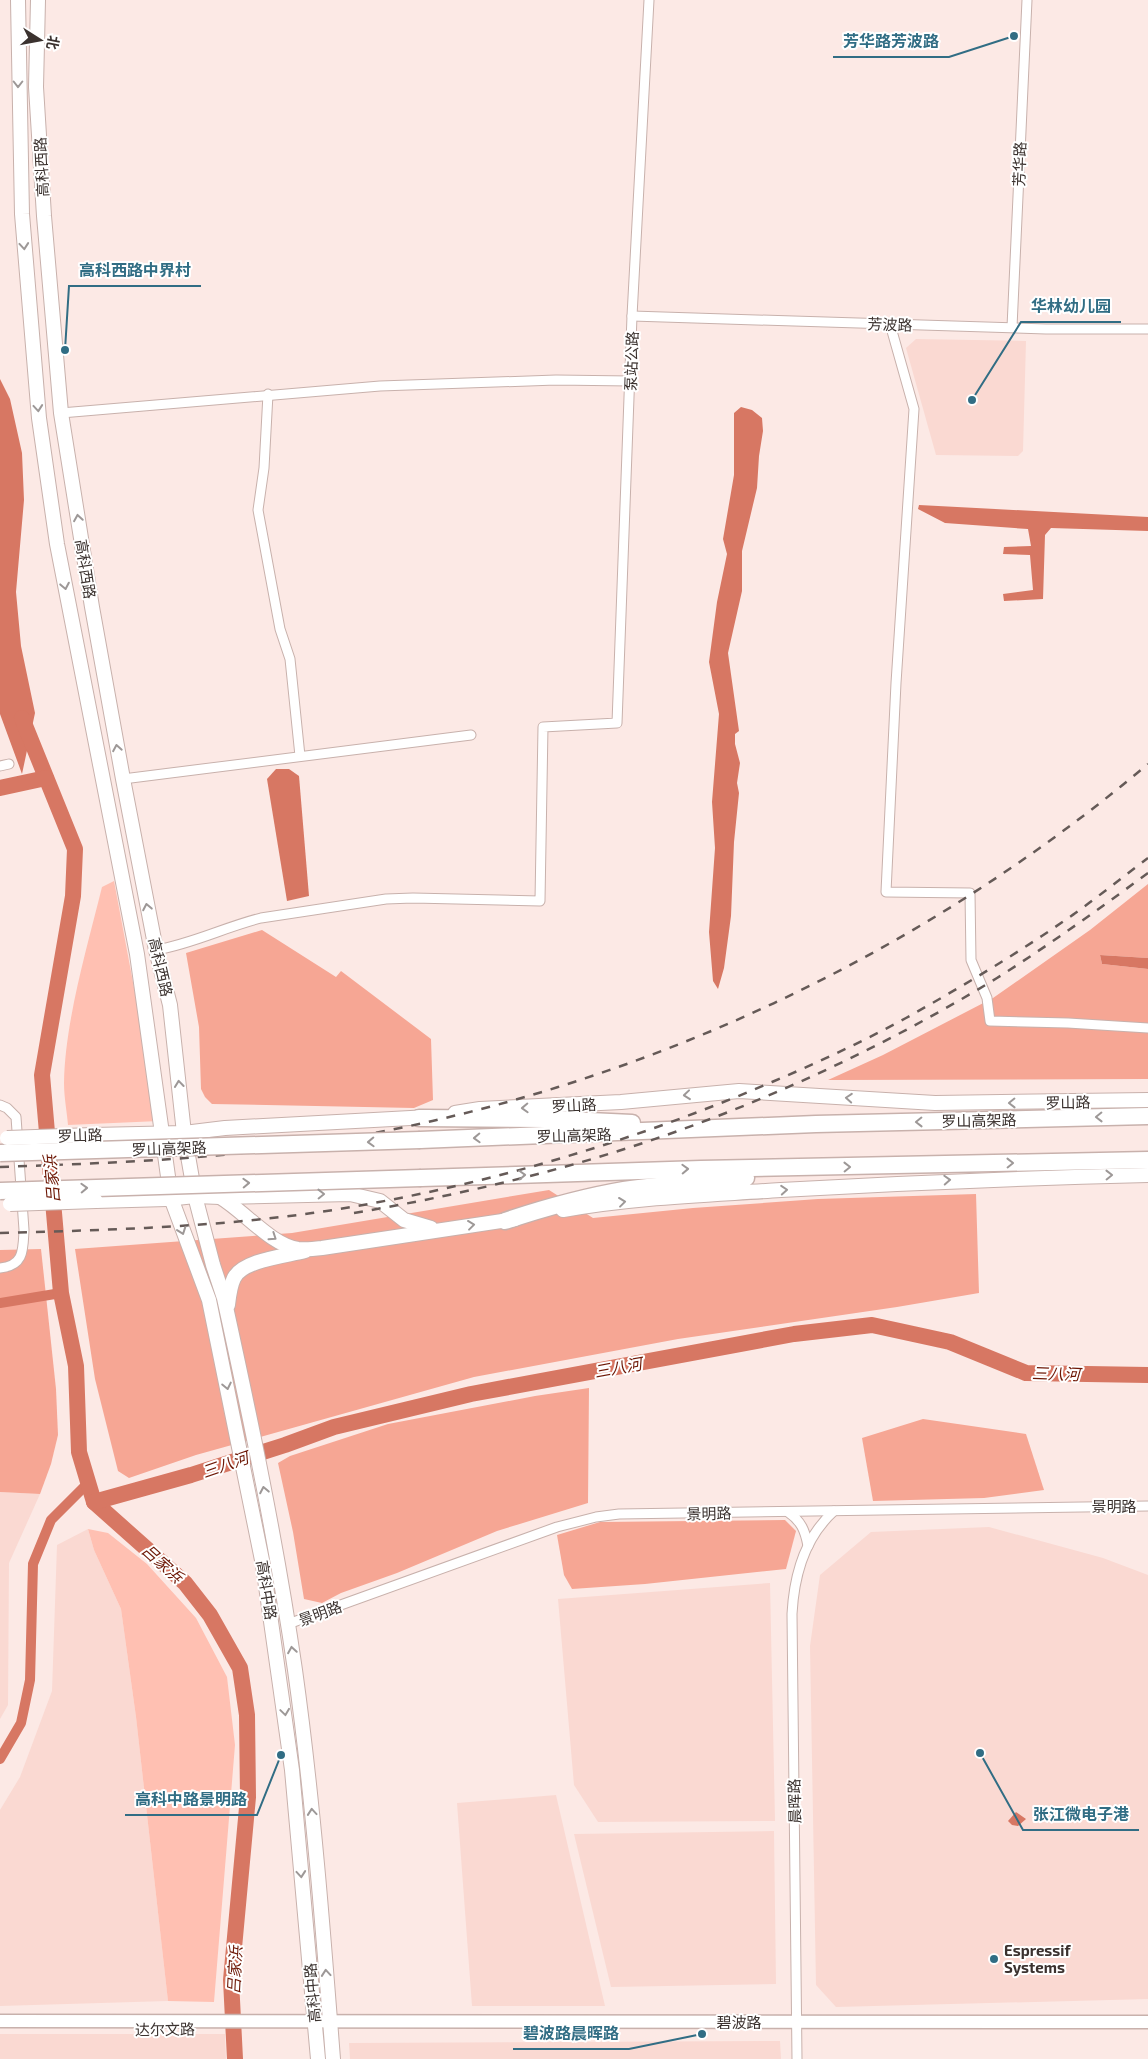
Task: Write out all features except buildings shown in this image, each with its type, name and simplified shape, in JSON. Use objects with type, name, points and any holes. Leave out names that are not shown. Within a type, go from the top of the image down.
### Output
[{"type":"highway","name":"罗山高架路","points":[[0,1153],[420,1140],[816,1124],[1148,1116]]},
{"type":"highway","points":[[420,1118],[816,1124]]},
{"type":"highway","points":[[0,1191],[701,1169],[1148,1160]]},
{"type":"highway","points":[[505,1221],[555,1206],[625,1190],[761,1176],[815,1168]]},
{"type":"main road","name":"高科西路","points":[[18,0],[22,214],[39,418],[57,544],[137,954],[161,1132]]},
{"type":"main road","name":"高科西路","points":[[38,0],[36,87],[43,206],[61,413],[122,779],[156,950],[170,1005],[184,1133]]},
{"type":"main road","name":"罗山路","points":[[3,1138],[161,1132],[184,1133],[225,1128],[420,1118],[480,1109],[621,1102],[739,1091],[935,1103],[1148,1100]]},
{"type":"main road","name":"高科中路","points":[[161,1132],[171,1198],[209,1300],[263,1565],[286,1721],[318,2059]]},
{"type":"main road","name":"高科中路","points":[[184,1133],[195,1196],[227,1310],[260,1470],[288,1624],[308,1769],[333,2059]]},
{"type":"main road","points":[[227,1310],[230,1289],[234,1278],[239,1270],[248,1265],[322,1248],[505,1221],[576,1208],[694,1196],[965,1179],[1148,1174]]},
{"type":"main road","points":[[5,1205],[195,1196],[360,1195],[380,1201],[404,1220],[437,1230]]},
{"type":"main road","points":[[220,1197],[246,1215],[272,1238],[287,1246],[298,1249],[322,1248]]},
{"type":"street","name":"泵站公路","points":[[156,950],[178,946],[241,923],[261,918],[386,899],[540,901],[543,727],[617,723],[632,316],[649,0]]},
{"type":"street","name":"芳华路","points":[[1012,328],[1027,0]]},
{"type":"street","name":"芳波路","points":[[632,316],[1012,328],[1148,329]]},
{"type":"street","points":[[890,324],[914,409],[896,683],[886,892],[970,892],[971,960],[987,998],[990,1021],[1148,1028]]},
{"type":"street","points":[[61,413],[268,394],[479,382],[588,379],[630,381]]},
{"type":"street","points":[[268,394],[266,450],[258,510],[280,629],[290,659],[300,756]]},
{"type":"street","points":[[122,779],[471,735]]},
{"type":"street","points":[[0,1105],[7,1108],[16,1117],[24,1230],[23,1248],[19,1261],[14,1266],[4,1268]]},
{"type":"street","name":"景明路","points":[[288,1624],[578,1521],[619,1514],[1148,1506]]},
{"type":"street","name":"晨晖路","points":[[797,2059],[793,1594],[808,1546],[818,1527],[834,1511]]},
{"type":"street","points":[[788,1512],[803,1527],[808,1546]]},
{"type":"street","name":"达尔文路","points":[[0,2021],[331,2026]]},
{"type":"street","name":"碧波路","points":[[797,2025],[1148,2022]]},
{"type":"street","name":"达尔文路","points":[[0,2029],[192,2025]]},
{"type":"street","name":"碧波路","points":[[331,2026],[1148,2026]]},
{"type":"shaded area","points":[[916,339],[1026,341],[1023,451],[1018,456],[936,455],[906,348]]},
{"type":"shaded area","points":[[0,379],[10,399],[22,453],[24,500],[16,592],[21,646],[35,713],[22,774],[0,714]]},
{"type":"shaded area","points":[[741,407],[752,410],[762,418],[763,431],[757,488],[742,551],[742,591],[728,653],[739,731],[735,734],[735,744],[740,763],[737,783],[739,793],[734,842],[731,916],[724,968],[718,989],[713,981],[709,932],[715,848],[712,802],[719,714],[709,662],[717,602],[727,554],[723,539],[734,475],[734,413]]},
{"type":"shaded area","points":[[919,505],[1148,517],[1148,531],[1051,528],[1045,535],[1043,599],[1004,601],[1003,594],[1033,590],[1030,555],[1003,554],[1004,547],[1031,546],[1028,529],[945,523],[918,509]]},
{"type":"shaded area","points":[[276,769],[289,769],[299,776],[309,896],[287,901],[267,779]]},
{"type":"shaded area","points":[[114,881],[159,1121],[68,1125],[64,1083],[68,1035],[102,887]]},
{"type":"shaded area","points":[[1148,884],[1148,958],[1100,955],[1102,964],[1148,969],[1148,1079],[828,1080],[883,1055],[993,998],[1090,930]]},
{"type":"shaded area","points":[[262,930],[336,977],[341,971],[431,1039],[433,1100],[414,1108],[212,1104],[205,1097],[201,1089],[199,1027],[186,953]]},
{"type":"shaded area","points":[[1100,955],[1148,958],[1148,969],[1102,964]]},
{"type":"shaded area","points":[[549,1190],[593,1218],[693,1208],[818,1199],[976,1194],[979,1293],[678,1339],[474,1377],[196,1455],[129,1478],[118,1471],[95,1379],[75,1249],[292,1233]]},
{"type":"shaded area","points":[[41,1249],[56,1389],[58,1435],[51,1464],[40,1494],[0,1492],[0,1250]]},
{"type":"shaded area","points":[[589,1388],[588,1503],[497,1531],[397,1573],[341,1593],[322,1603],[304,1599],[293,1532],[278,1463],[290,1456],[388,1424],[535,1396]]},
{"type":"shaded area","points":[[923,1419],[1026,1434],[1044,1490],[984,1498],[873,1501],[862,1438]]},
{"type":"shaded area","points":[[0,1492],[40,1494],[9,1563],[8,1705],[0,1719]]},
{"type":"shaded area","points":[[785,1520],[796,1531],[786,1569],[645,1584],[572,1589],[564,1575],[557,1535],[600,1522]]},
{"type":"shaded area","points":[[989,1527],[1103,1558],[1148,1575],[1148,1999],[836,2007],[816,1985],[810,1646],[820,1575],[871,1532]]},
{"type":"shaded area","points":[[88,1529],[94,1550],[121,1609],[136,1717],[168,2001],[0,2006],[0,1810],[20,1777],[52,1691],[57,1545]]},
{"type":"shaded area","points":[[88,1529],[108,1533],[147,1564],[196,1618],[227,1677],[235,1745],[214,2002],[168,2001],[136,1717],[121,1609],[94,1550]]},
{"type":"shaded area","points":[[770,1583],[775,1821],[598,1822],[574,1785],[558,1599]]},
{"type":"shaded area","points":[[556,1795],[605,2006],[472,2006],[457,1803]]},
{"type":"shaded area","points":[[1016,1812],[1026,1819],[1018,1826],[1012,1825],[1008,1821]]},
{"type":"shaded area","points":[[774,1831],[776,1984],[611,1987],[574,1834]]},
{"type":"shaded area","points":[[0,2034],[225,2034],[226,2059],[0,2059]]},
{"type":"shaded area","points":[[780,2041],[781,2059],[350,2059],[349,2043]]},
{"type":"waterway","name":"吕家浜","points":[[22,718],[75,849],[73,896],[42,1075],[61,1293],[76,1366],[79,1452],[94,1502],[185,1583],[210,1615],[240,1668],[247,1715],[248,1797],[231,1980],[235,2059]]},
{"type":"waterway","points":[[0,788],[46,778]]},
{"type":"waterway","name":"三八河","points":[[0,1303],[61,1293]]},
{"type":"waterway","name":"三八河","points":[[94,1502],[191,1475],[334,1427],[471,1394],[794,1334],[872,1325],[950,1342],[1026,1373],[1148,1375]]},
{"type":"waterway","points":[[0,1759],[21,1723],[30,1680],[33,1564],[51,1520],[88,1483]]},
{"type":"railway","points":[[0,1167],[199,1157],[317,1143],[431,1121],[542,1092],[652,1055],[759,1010],[862,959],[962,900],[1057,835],[1148,764]]},
{"type":"railway","points":[[0,1233],[209,1224],[333,1210],[389,1200],[501,1175],[611,1143],[719,1104],[772,1082],[889,1027],[970,981],[1033,942],[1148,858]]},
{"type":"railway","points":[[354,1213],[486,1187],[591,1159],[711,1119],[771,1095],[829,1069],[886,1040],[997,978],[1074,927],[1148,873]]},
{"type":"place","name":"芳华路芳波路","points":[[1014,36]]},
{"type":"place","name":"高科西路中界村","points":[[65,350]]},
{"type":"place","name":"华林幼儿园","points":[[972,400]]},
{"type":"place","name":"张江微电子港","points":[[980,1753]]},
{"type":"place","name":"高科中路景明路","points":[[281,1755]]},
{"type":"place","name":"Espressif Systems","points":[[994,1959]]},
{"type":"place","name":"碧波路晨晖路","points":[[702,2034]]}]
